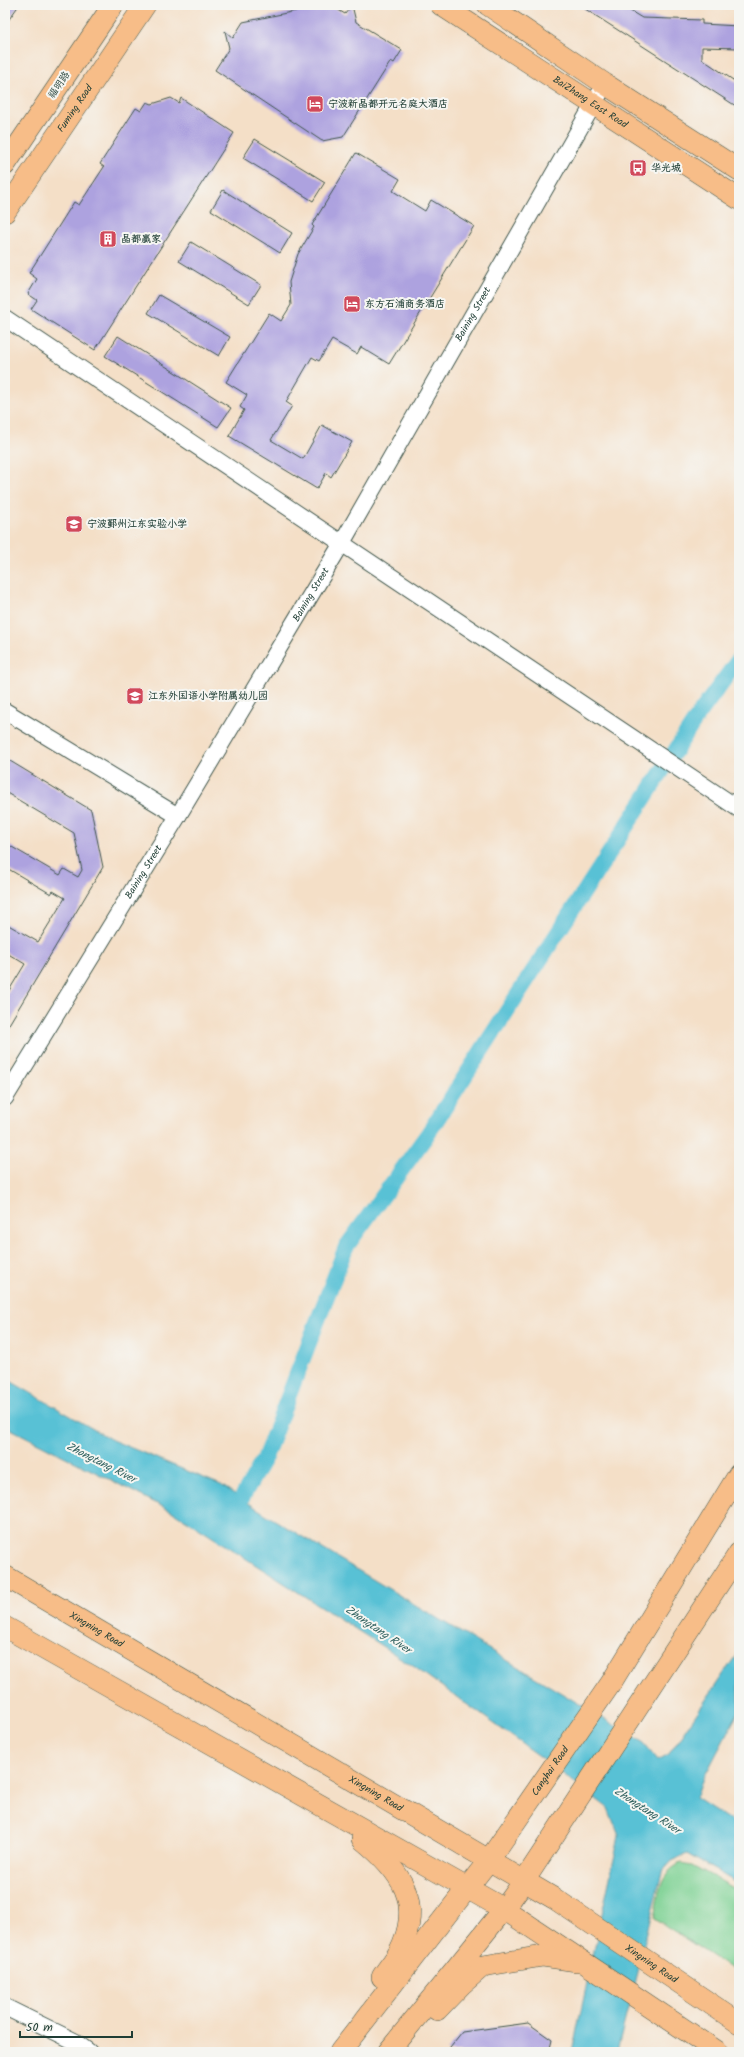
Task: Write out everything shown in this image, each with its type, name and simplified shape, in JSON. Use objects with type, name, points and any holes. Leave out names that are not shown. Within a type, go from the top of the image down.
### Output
[{"type":"main road","name":"福明路","points":[[5,165],[113,5]]},
{"type":"main road","name":"Fuming Road","points":[[5,212],[145,5]]},
{"type":"main road","name":"BaiZhang East Road","points":[[441,5],[739,199]]},
{"type":"main road","points":[[488,5],[605,84],[739,170]]},
{"type":"main road","name":"Canghai Road","points":[[340,2052],[489,1860],[615,1677],[739,1474]]},
{"type":"main road","points":[[388,2052],[504,1909],[524,1881],[739,1552]]},
{"type":"main road","name":"Xingning Road","points":[[5,1576],[524,1881],[592,1923],[739,2023]]},
{"type":"main road","points":[[5,1627],[504,1909],[718,2052]]},
{"type":"main road","points":[[330,1811],[372,1847],[395,1870],[404,1888],[410,1909],[408,1930],[399,1952],[339,2034],[332,2052]]},
{"type":"main road","points":[[402,2052],[462,1984],[483,1966],[543,1956],[584,1962]]},
{"type":"street","name":"Baining Street","points":[[5,1098],[178,816],[342,543],[605,84]]},
{"type":"street","points":[[5,318],[739,809]]},
{"type":"street","points":[[5,711],[178,816]]},
{"type":"street","points":[[5,2007],[74,2041],[89,2052]]},
{"type":"green space","points":[[682,1863],[692,1865],[739,1891],[739,1974],[654,1918],[661,1885],[664,1878],[674,1867]]},
{"type":"water","name":"Zhongtang River","points":[[5,1378],[112,1440],[221,1485],[273,1519],[644,1743],[658,1760],[669,1754],[739,1651],[739,1711],[701,1783],[696,1798],[739,1826],[739,1884],[687,1854],[672,1861],[662,1872],[617,2052],[572,2052],[619,1836],[608,1808],[541,1757],[413,1666],[175,1513],[5,1426]]},
{"type":"building","points":[[5,5],[19,5],[5,25]]},
{"type":"building","name":"宁波新晶都开元名庭大酒店","points":[[330,5],[345,14],[352,5],[356,22],[402,50],[394,63],[391,61],[343,137],[322,141],[215,70],[229,48],[225,31],[233,38],[243,22]]},
{"type":"building","points":[[579,5],[627,5],[627,9],[642,18],[702,20],[702,24],[739,26],[739,48],[702,47],[702,59],[739,84],[739,108]]},
{"type":"building","name":"晶都赢家","points":[[171,98],[179,103],[181,98],[234,133],[95,350],[31,309],[37,300],[28,294],[37,279],[29,273],[74,202],[79,205],[104,167],[100,164],[136,108],[141,111],[147,102],[152,104]]},
{"type":"building","points":[[255,139],[325,182],[313,201],[243,158]]},
{"type":"building","points":[[356,153],[400,179],[393,191],[425,211],[431,200],[474,226],[389,364],[361,347],[357,354],[332,340],[319,361],[312,357],[286,402],[292,406],[271,440],[303,459],[322,425],[352,442],[331,477],[326,473],[317,489],[229,436],[244,410],[240,407],[247,395],[226,382],[269,313],[281,321],[291,305],[289,282],[298,254],[314,227],[312,225]]},
{"type":"building","points":[[223,190],[292,233],[280,253],[211,210]]},
{"type":"building","points":[[191,242],[261,285],[249,304],[179,261]]},
{"type":"building","points":[[159,295],[230,337],[219,356],[148,313]]},
{"type":"building","points":[[118,336],[231,408],[218,427],[105,356]]},
{"type":"building","points":[[5,758],[91,810],[103,867],[5,1031],[5,997],[25,964],[5,952],[5,923],[38,942],[65,898],[53,891],[51,894],[5,867],[5,843],[60,875],[64,869],[78,877],[82,870],[74,833],[5,792]]},
{"type":"building","points":[[528,2023],[552,2040],[549,2052],[446,2052],[462,2032]]},
{"type":"waterway","points":[[231,1517],[265,1457],[346,1247],[427,1135],[699,714],[739,659]]},
{"type":"place","name":"宁波新晶都开元名庭大酒店","points":[[315,104]]},
{"type":"place","name":"华光城","points":[[638,168]]},
{"type":"place","name":"晶都赢家","points":[[108,239]]},
{"type":"place","name":"东方石浦商务酒店","points":[[352,304]]},
{"type":"place","name":"宁波鄞州江东实验小学","points":[[74,524]]},
{"type":"place","name":"江东外国语小学附属幼儿园","points":[[135,696]]}]
